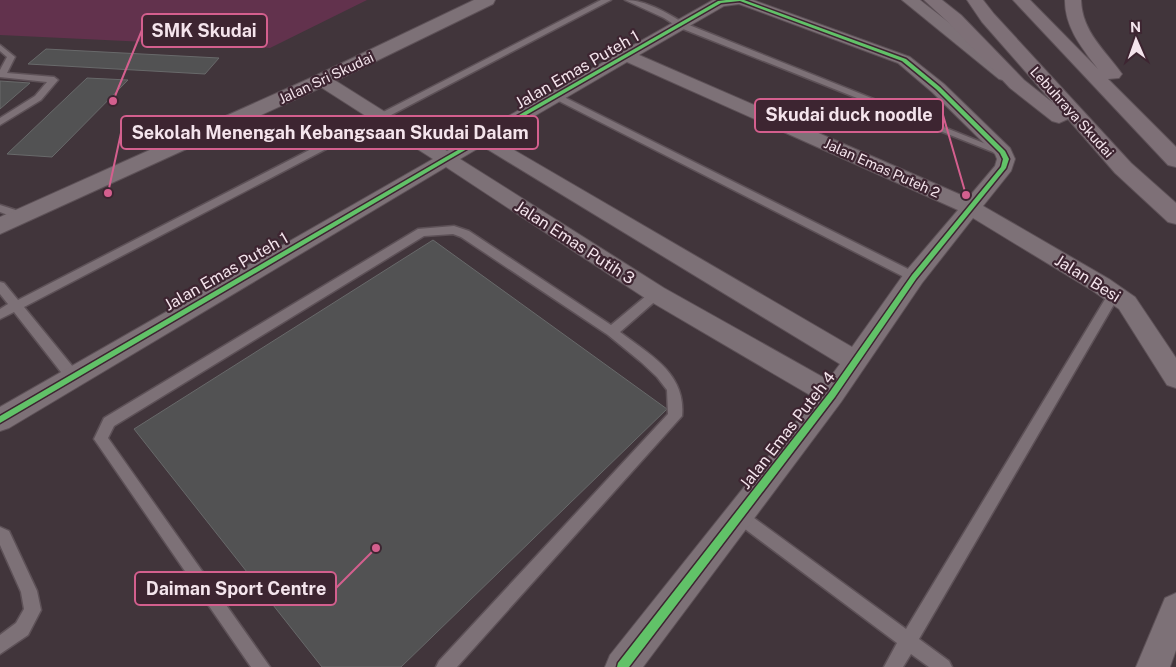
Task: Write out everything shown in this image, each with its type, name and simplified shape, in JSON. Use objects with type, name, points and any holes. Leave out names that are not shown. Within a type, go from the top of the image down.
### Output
[{"type":"highway","points":[[932,0],[955,19],[1017,84],[1123,168]]},
{"type":"highway","points":[[969,0],[988,18]]},
{"type":"highway","name":"Lebuhraya Skudai","points":[[975,0],[988,18],[1123,168],[1176,216]]},
{"type":"highway","points":[[1021,0],[1176,160]]},
{"type":"highway","points":[[1073,0],[1073,12],[1079,30],[1176,156]]},
{"type":"street","name":"Jalan Sri Skudai","points":[[7,217],[322,80],[487,0]]},
{"type":"street","name":"Jalan Emas Puteh 1","points":[[0,420],[481,138],[720,2],[740,0],[904,60],[938,88],[1003,152]]},
{"type":"street","points":[[910,0],[1017,84]]},
{"type":"street","name":"Jalan Emas Puteh 2","points":[[627,56],[972,208]]},
{"type":"street","name":"Jalan Emas Putih 3","points":[[322,80],[656,294],[832,395]]},
{"type":"street","points":[[481,138],[856,361]]},
{"type":"street","points":[[972,208],[1004,167],[1006,159],[1003,152]]},
{"type":"street","name":"Jalan Emas Puteh 4","points":[[622,667],[832,395],[914,277],[972,208]]},
{"type":"street","name":"Jalan Besi","points":[[972,208],[1127,303],[1176,378]]},
{"type":"street","points":[[1153,667],[1176,609]]},
{"type":"lane","points":[[0,314],[383,118],[607,0]]},
{"type":"lane","points":[[629,0],[667,16],[681,25],[1003,152]]},
{"type":"lane","points":[[0,47],[11,57],[2,75],[54,80],[38,98],[0,122]]},
{"type":"lane","points":[[556,96],[914,277]]},
{"type":"lane","points":[[261,667],[101,439],[109,422],[422,232],[454,230],[465,234],[612,332],[659,371],[673,388],[677,402],[675,416],[445,667]]},
{"type":"lane","points":[[0,286],[73,377]]},
{"type":"lane","points":[[612,332],[656,294]]},
{"type":"lane","points":[[893,667],[1114,294]]},
{"type":"lane","points":[[738,515],[943,667]]},
{"type":"lane","points":[[0,534],[4,536],[30,591],[33,610],[22,629],[0,645]]},
{"type":"shaded area","points":[[0,0],[367,0],[270,48],[0,35]]},
{"type":"building","points":[[46,49],[219,58],[205,74],[28,64]]},
{"type":"building","points":[[87,78],[128,80],[52,157],[7,154]]},
{"type":"building","points":[[0,81],[30,83],[0,109]]},
{"type":"building","points":[[433,240],[667,409],[401,667],[322,667],[134,429]]},
{"type":"cycle path","points":[[0,420],[446,159],[720,2],[740,0],[904,60],[938,88],[1003,152],[1006,159],[1004,167],[914,277],[832,395],[622,667]]},
{"type":"place","name":"SMK Skudai","points":[[113,101]]},
{"type":"place","name":"Sekolah Menengah Kebangsaan Skudai Dalam","points":[[108,193]]},
{"type":"place","name":"Skudai duck noodle","points":[[966,195]]},
{"type":"place","name":"Daiman Sport Centre","points":[[376,548]]}]
